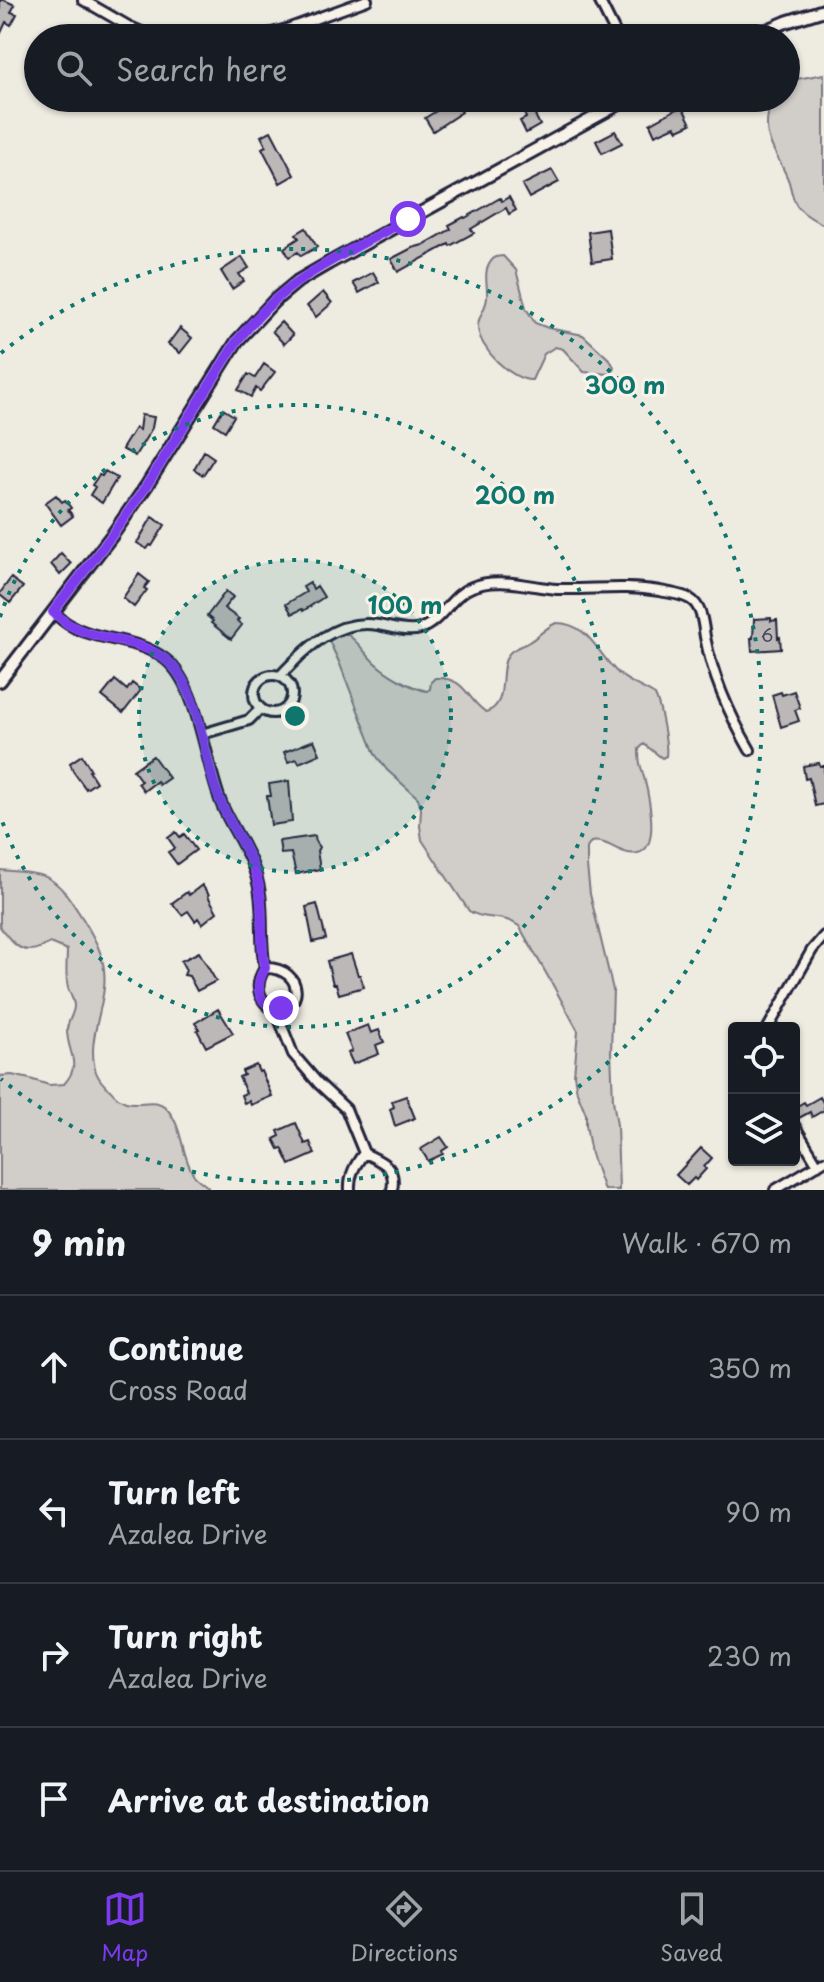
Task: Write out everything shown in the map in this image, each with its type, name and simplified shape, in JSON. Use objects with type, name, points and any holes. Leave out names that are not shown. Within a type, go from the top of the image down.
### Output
[{"type":"street","points":[[83,0],[125,24]]},
{"type":"street","points":[[301,24],[367,0]]},
{"type":"street","points":[[599,0],[611,24]]},
{"type":"street","points":[[782,24],[824,10]]},
{"type":"street","points":[[0,681],[113,534],[237,341],[274,301],[298,281],[329,263],[604,112]]},
{"type":"street","points":[[280,676],[297,658],[341,627],[369,624],[418,630],[474,585],[510,583],[561,589],[639,588],[690,599],[698,607],[720,693],[750,750]]},
{"type":"street","points":[[53,612],[69,625],[149,648],[182,677],[202,734],[215,787],[258,881],[261,952],[265,968],[258,979],[260,993],[268,1006],[281,1008],[289,1005],[295,999],[295,983],[286,972],[265,968]]},
{"type":"street","points":[[269,675],[280,676],[290,685],[292,698],[289,705],[272,714],[260,709],[254,698],[255,686],[269,675]]},
{"type":"street","points":[[202,734],[249,720],[260,709]]},
{"type":"street","points":[[771,1022],[812,950],[824,936]]},
{"type":"street","points":[[281,1008],[280,1021],[293,1054],[346,1109],[364,1153],[387,1165],[392,1173],[392,1190]]},
{"type":"street","points":[[775,1190],[821,1163],[800,1133]]},
{"type":"street","points":[[350,1190],[350,1178],[356,1162],[364,1153]]},
{"type":"shaded area","points":[[824,74],[824,225],[806,215],[796,204],[768,134],[768,112],[800,112],[800,78]]},
{"type":"shaded area","points":[[503,256],[516,270],[526,308],[535,323],[583,335],[610,360],[613,371],[608,374],[584,372],[563,349],[555,347],[544,354],[532,380],[515,375],[498,362],[484,344],[478,323],[487,301],[488,266],[495,257]]},
{"type":"shaded area","points":[[556,623],[567,624],[585,633],[621,676],[655,695],[666,743],[666,756],[662,758],[644,744],[639,749],[651,814],[650,840],[646,849],[632,854],[597,841],[591,842],[587,848],[590,894],[613,990],[611,1052],[619,1190],[604,1190],[591,1154],[586,1114],[574,1075],[578,1031],[519,926],[469,911],[422,840],[418,798],[387,770],[375,754],[329,641],[329,632],[337,631],[350,636],[386,672],[427,691],[435,678],[454,681],[486,712],[493,708],[501,695],[505,662],[510,653]]},
{"type":"shaded area","points":[[0,870],[48,878],[64,891],[76,908],[97,944],[104,969],[104,988],[93,1051],[97,1075],[124,1101],[152,1102],[166,1108],[176,1124],[190,1167],[208,1187],[207,1190],[0,1190],[0,1076],[12,1075],[49,1085],[64,1084],[70,1077],[73,1064],[67,1030],[74,1006],[67,983],[67,950],[50,943],[27,950],[16,945],[0,927]]},
{"type":"building","points":[[0,0],[15,5],[11,12],[17,14],[11,25],[6,22],[0,35]]},
{"type":"building","points":[[435,112],[462,112],[433,131],[425,118]]},
{"type":"building","points":[[524,112],[534,112],[540,125],[526,133],[520,121],[526,118]]},
{"type":"building","points":[[671,112],[685,112],[691,124],[678,130],[675,126],[655,135],[650,124]]},
{"type":"building","points":[[271,131],[294,175],[280,183],[262,148],[266,146],[261,136]]},
{"type":"building","points":[[615,131],[622,143],[602,153],[596,141]]},
{"type":"building","points":[[552,170],[559,182],[529,198],[522,185]]},
{"type":"building","points":[[509,197],[516,210],[509,214],[506,208],[471,229],[474,233],[398,272],[391,259],[423,245],[451,229],[449,225],[500,198],[502,201]]},
{"type":"building","points":[[306,228],[317,247],[301,256],[298,252],[289,257],[284,248],[299,238],[296,234]]},
{"type":"building","points":[[608,229],[612,259],[592,262],[588,232]]},
{"type":"building","points":[[242,257],[249,268],[239,274],[244,281],[232,289],[221,271]]},
{"type":"building","points":[[373,272],[379,282],[359,293],[353,283]]},
{"type":"building","points":[[323,292],[332,303],[316,317],[307,306]]},
{"type":"building","points":[[281,322],[293,335],[284,344],[272,331]]},
{"type":"building","points":[[180,328],[192,338],[180,353],[168,344]]},
{"type":"building","points":[[264,364],[275,372],[260,391],[256,388],[251,397],[238,390],[248,374],[255,378]]},
{"type":"building","points":[[223,409],[234,416],[225,431],[214,424]]},
{"type":"building","points":[[141,415],[154,417],[152,428],[135,456],[122,449],[135,428],[139,430]]},
{"type":"building","points":[[204,451],[214,458],[203,475],[194,469]]},
{"type":"building","points":[[105,471],[117,478],[102,503],[90,495],[95,487],[92,485]]},
{"type":"building","points":[[56,495],[62,502],[65,500],[73,516],[61,525],[45,503]]},
{"type":"building","points":[[152,517],[165,525],[147,549],[137,543]]},
{"type":"building","points":[[61,553],[71,564],[60,575],[51,564]]},
{"type":"building","points":[[139,574],[149,582],[144,588],[147,590],[134,607],[123,598]]},
{"type":"building","points":[[11,578],[23,587],[10,603],[0,593]]},
{"type":"building","points":[[310,583],[313,589],[317,586],[324,597],[303,611],[292,614],[286,604],[306,592],[303,587]]},
{"type":"building","points":[[226,591],[233,597],[224,608],[242,625],[231,639],[207,616]]},
{"type":"building","points":[[771,618],[771,621],[777,620],[781,649],[752,651],[754,619]]},
{"type":"building","points":[[115,680],[127,690],[132,683],[141,690],[123,713],[102,696]]},
{"type":"building","points":[[794,691],[800,708],[795,710],[799,721],[781,727],[772,695]]},
{"type":"building","points":[[314,740],[320,754],[299,763],[297,759],[288,762],[284,752]]},
{"type":"building","points":[[82,755],[96,782],[86,789],[70,763]]},
{"type":"building","points":[[153,756],[169,778],[159,785],[157,781],[144,791],[133,770]]},
{"type":"building","points":[[819,763],[824,766],[824,804],[815,806],[803,766]]},
{"type":"building","points":[[289,781],[292,822],[271,825],[267,796],[271,796],[269,784]]},
{"type":"building","points":[[176,832],[180,837],[184,834],[196,850],[177,864],[168,852],[175,848],[168,838]]},
{"type":"building","points":[[315,836],[320,869],[296,874],[291,853],[281,854],[279,841]]},
{"type":"building","points":[[202,885],[217,912],[202,924],[198,918],[195,921],[188,911],[182,915],[172,903]]},
{"type":"building","points":[[317,904],[326,939],[313,942],[306,907]]},
{"type":"building","points":[[199,952],[216,981],[197,991],[189,976],[184,975],[186,970],[181,961]]},
{"type":"building","points":[[351,954],[364,987],[339,994],[327,961]]},
{"type":"building","points":[[218,1009],[233,1033],[206,1047],[195,1023]]},
{"type":"building","points":[[368,1025],[371,1033],[379,1030],[384,1042],[376,1045],[379,1054],[353,1064],[345,1034]]},
{"type":"building","points":[[256,1065],[272,1096],[251,1105],[249,1101],[244,1103],[241,1095],[246,1093],[239,1077],[244,1075],[242,1071]]},
{"type":"building","points":[[406,1096],[415,1118],[395,1126],[390,1109],[394,1107],[392,1101]]},
{"type":"building","points":[[820,1097],[824,1110],[812,1117],[810,1112],[800,1117],[800,1104],[804,1102],[806,1105]]},
{"type":"building","points":[[296,1123],[305,1144],[310,1142],[315,1154],[290,1165],[274,1139],[280,1136],[278,1131]]},
{"type":"building","points":[[441,1137],[448,1147],[442,1151],[443,1154],[428,1161],[421,1149]]},
{"type":"building","points":[[701,1148],[712,1158],[696,1180],[694,1178],[687,1185],[676,1175]]},
{"type":"route","points":[[281,1008],[268,1006],[260,993],[258,979],[265,968],[261,952],[258,881],[223,807],[182,677],[176,668],[149,648],[69,625],[53,612],[147,485],[237,341],[255,320],[298,281],[408,219]]}]
